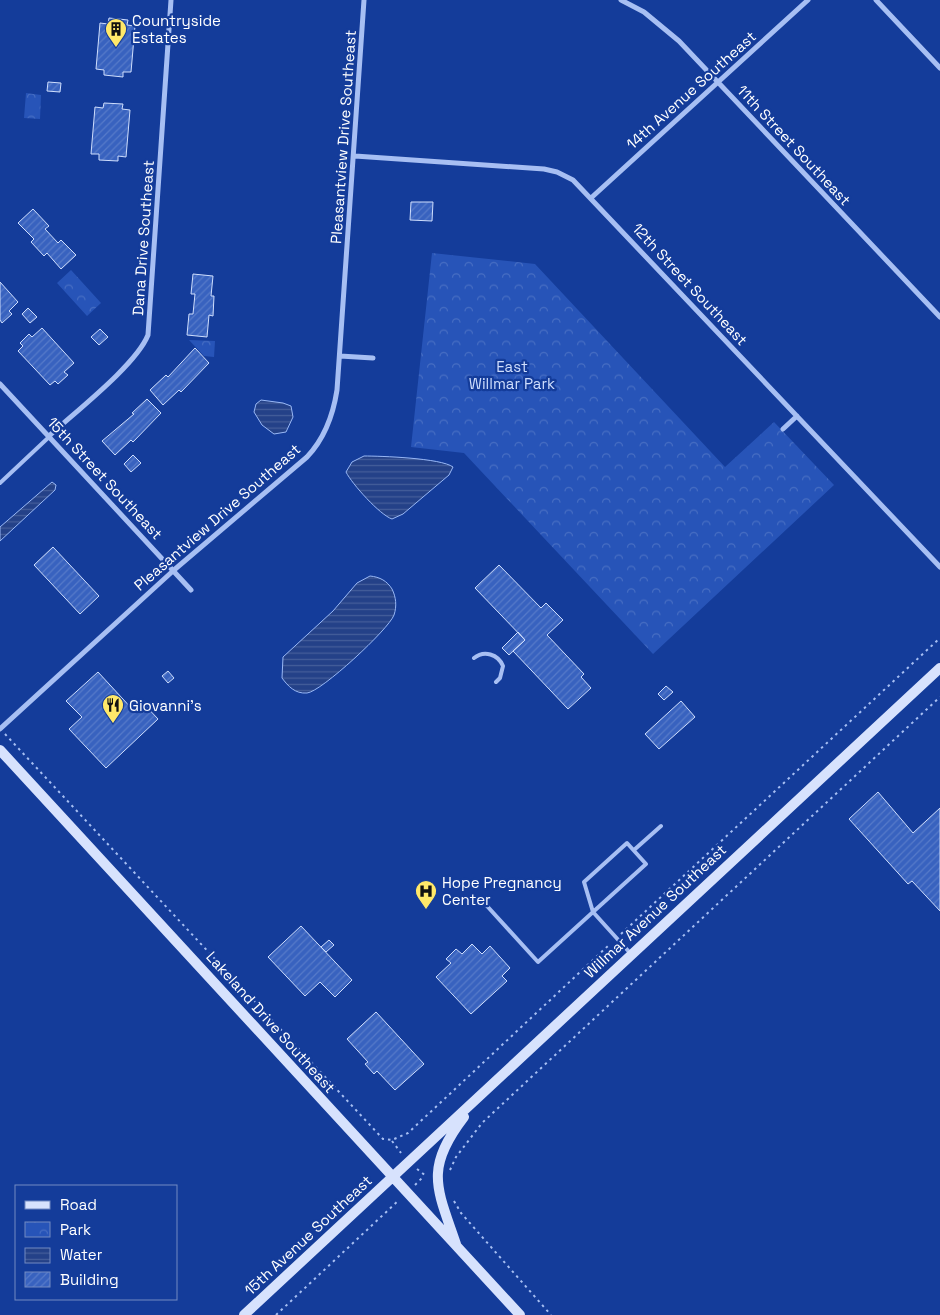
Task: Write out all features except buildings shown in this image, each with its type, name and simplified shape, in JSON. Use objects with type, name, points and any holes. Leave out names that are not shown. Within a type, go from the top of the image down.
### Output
[{"type":"main road","name":"Willmar Avenue Southeast","points":[[393,1178],[631,954],[940,668]]},
{"type":"main road","name":"Lakeland Drive Southeast","points":[[0,750],[251,1020],[406,1193],[520,1315]]},
{"type":"main road","points":[[457,1248],[438,1190],[437,1166],[448,1140],[481,1095]]},
{"type":"main road","name":"15th Avenue Southeast","points":[[244,1315],[393,1178]]},
{"type":"street","name":"Dana Drive Southeast","points":[[49,436],[128,364],[143,346],[148,335],[171,0]]},
{"type":"street","name":"Pleasantview Drive Southeast","points":[[0,729],[174,570],[298,466],[315,448],[326,428],[335,404],[340,356],[355,156],[364,0]]},
{"type":"street","name":"11th Street Southeast","points":[[621,0],[644,12],[668,31],[940,318]]},
{"type":"street","name":"14th Avenue Southeast","points":[[591,198],[808,0]]},
{"type":"street","points":[[876,0],[940,68]]},
{"type":"street","name":"12th Street Southeast","points":[[355,156],[544,169],[566,176],[591,198],[940,567]]},
{"type":"street","points":[[340,356],[373,358]]},
{"type":"street","name":"15th Street Southeast","points":[[0,384],[192,590]]},
{"type":"street","points":[[783,429],[797,416]]},
{"type":"lane","points":[[0,483],[49,436]]},
{"type":"lane","points":[[474,658],[480,654],[490,654],[499,659],[503,666],[500,678],[496,682]]},
{"type":"lane","points":[[634,850],[661,826]]},
{"type":"lane","points":[[487,906],[538,962],[593,912],[646,864],[627,843],[584,882],[593,912],[631,954]]},
{"type":"path","points":[[0,729],[383,1139],[392,1140],[408,1133],[940,638]]},
{"type":"path","points":[[276,1315],[424,1176],[449,1179],[450,1170],[456,1158],[482,1124],[940,697]]},
{"type":"path","points":[[453,1199],[461,1213],[551,1315]]},
{"type":"green space","points":[[26,93],[41,95],[40,119],[24,118]]},
{"type":"green space","name":"East Willmar Park","points":[[432,253],[535,264],[725,467],[774,422],[834,485],[653,654],[464,453],[411,447]]},
{"type":"green space","points":[[71,270],[101,303],[87,316],[57,283]]},
{"type":"green space","points":[[189,340],[215,341],[214,357],[204,356]]},
{"type":"water","points":[[261,400],[291,406],[293,417],[286,432],[274,434],[262,425],[254,412],[256,404]]},
{"type":"water","points":[[364,456],[436,461],[453,467],[449,475],[403,514],[392,519],[381,512],[367,498],[346,472],[352,462]]},
{"type":"water","points":[[52,482],[56,485],[55,490],[0,541],[0,527]]},
{"type":"water","points":[[370,576],[380,578],[390,586],[396,602],[394,615],[368,646],[315,690],[303,693],[292,689],[282,678],[283,657],[333,611],[357,583]]},
{"type":"place","name":"Countryside Estates","points":[[116,48]]},
{"type":"place","name":"Giovanni's","points":[[113,724]]},
{"type":"place","name":"Hope Pregnancy Center","points":[[426,910]]}]
